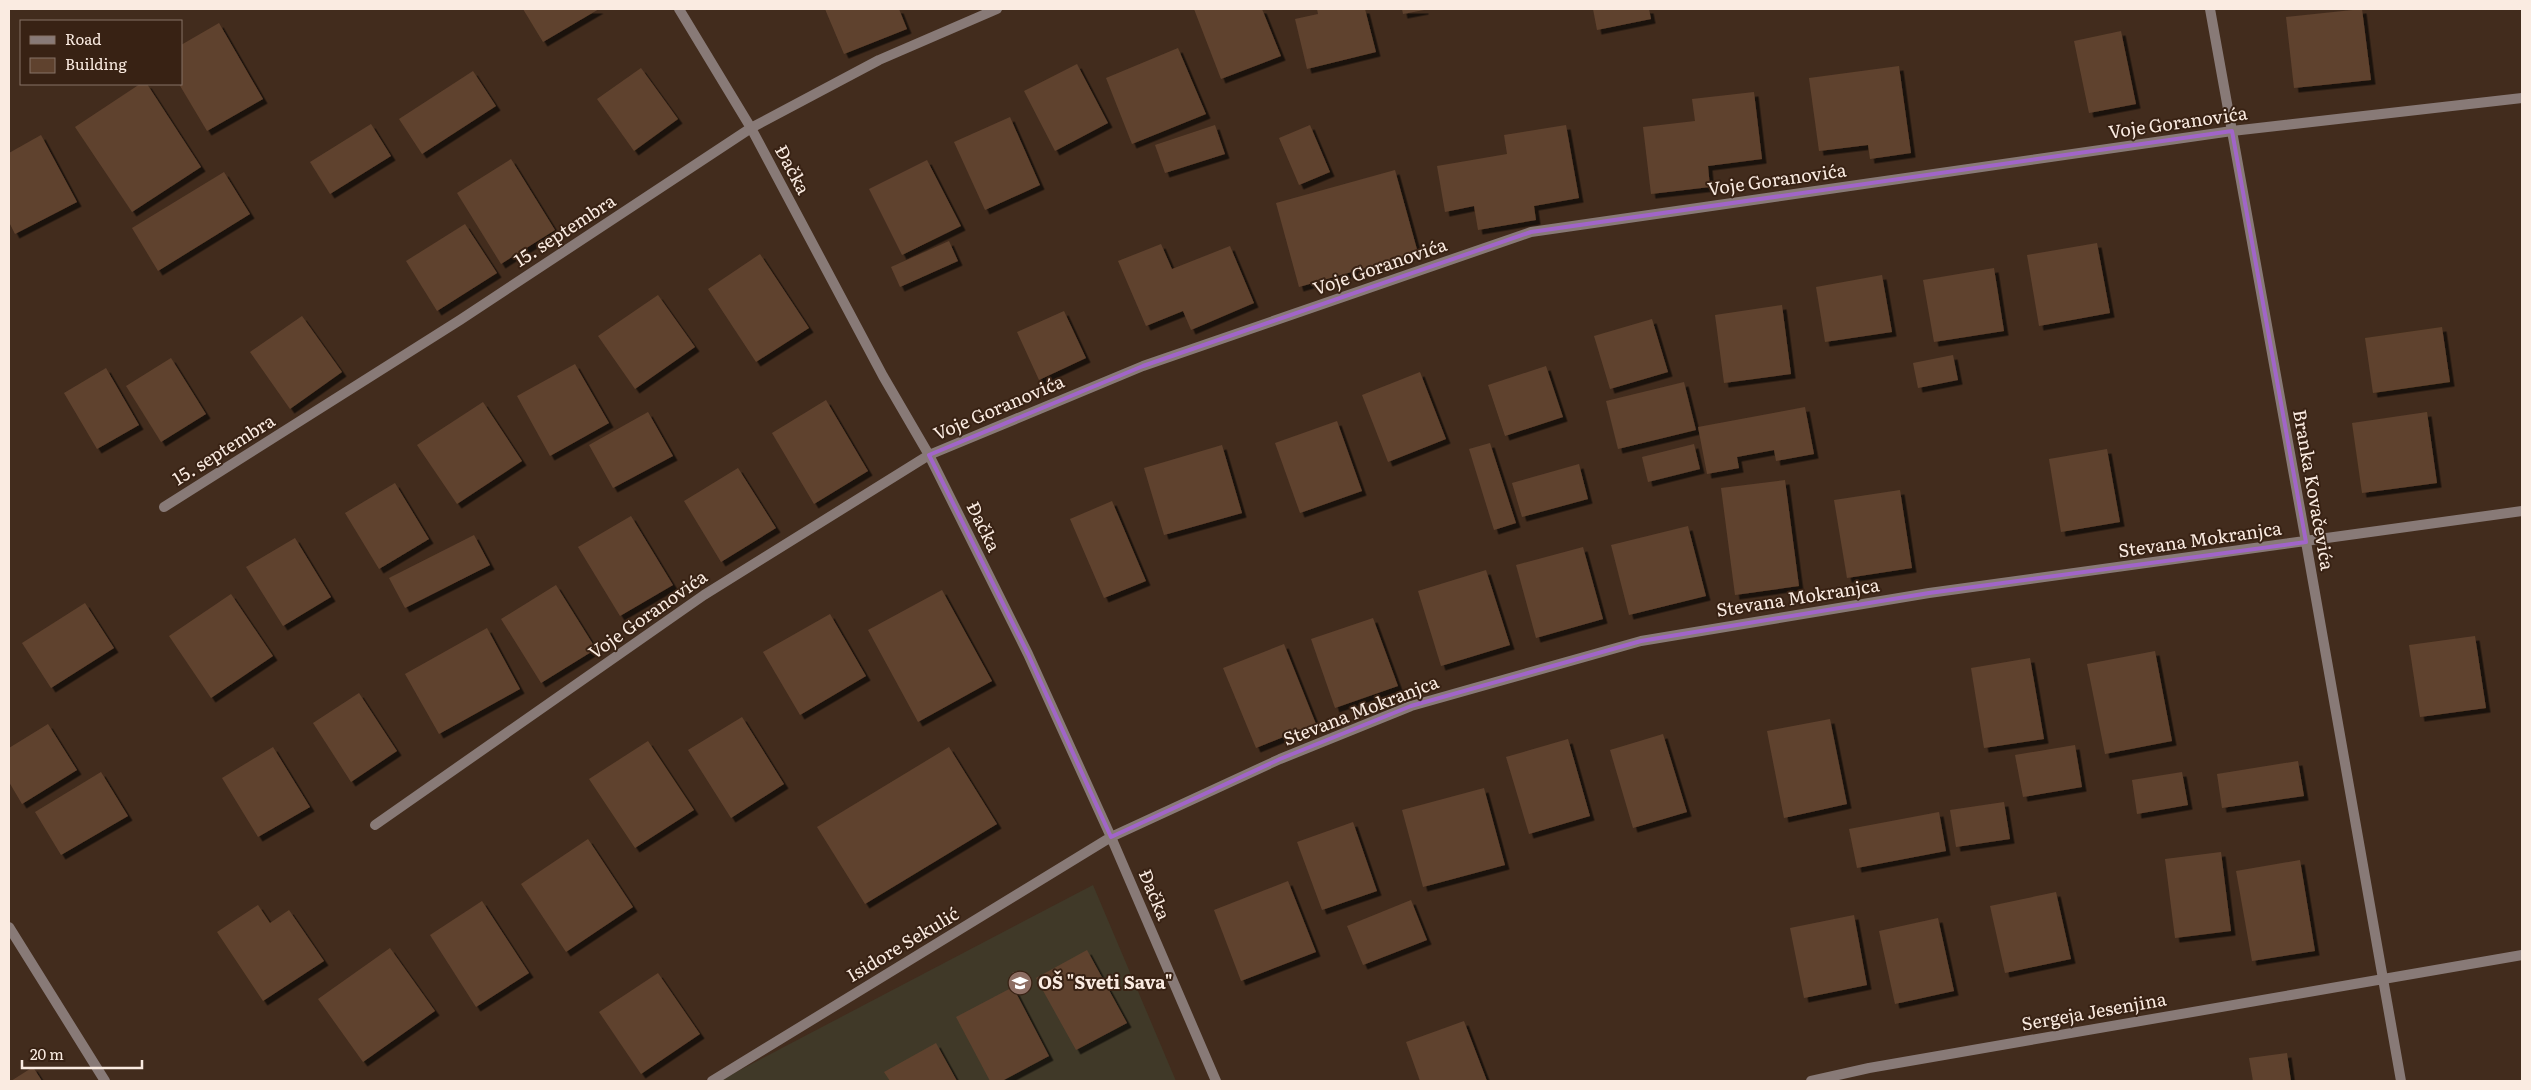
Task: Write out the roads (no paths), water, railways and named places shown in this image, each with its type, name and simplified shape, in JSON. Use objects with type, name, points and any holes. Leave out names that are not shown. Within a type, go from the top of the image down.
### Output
[{"type":"street","name":"Đačka","points":[[679,9],[751,128],[884,376],[929,454],[1028,654],[1111,837],[1216,1081]]},
{"type":"street","name":"15. septembra","points":[[164,507],[460,320],[751,128],[879,60],[997,9]]},
{"type":"street","name":"Branka Kovačevića","points":[[2210,9],[2401,1081]]},
{"type":"street","name":"Voje Goranovića","points":[[375,826],[704,594],[929,454],[1143,366],[1531,232],[2232,131],[2522,98]]},
{"type":"street","name":"Stevana Mokranjca","points":[[1111,837],[1280,759],[1411,706],[1641,641],[1929,593],[2522,512]]},
{"type":"street","name":"Isidore Sekulić","points":[[712,1081],[1111,837]]},
{"type":"street","points":[[9,927],[105,1081]]},
{"type":"street","points":[[2382,977],[2522,955]]},
{"type":"street","name":"Sergeja Jesenjina","points":[[1811,1081],[1869,1068],[2382,977]]},
{"type":"place","name":"OŠ \"Sveti Sava\"","points":[[1020,983]]}]
